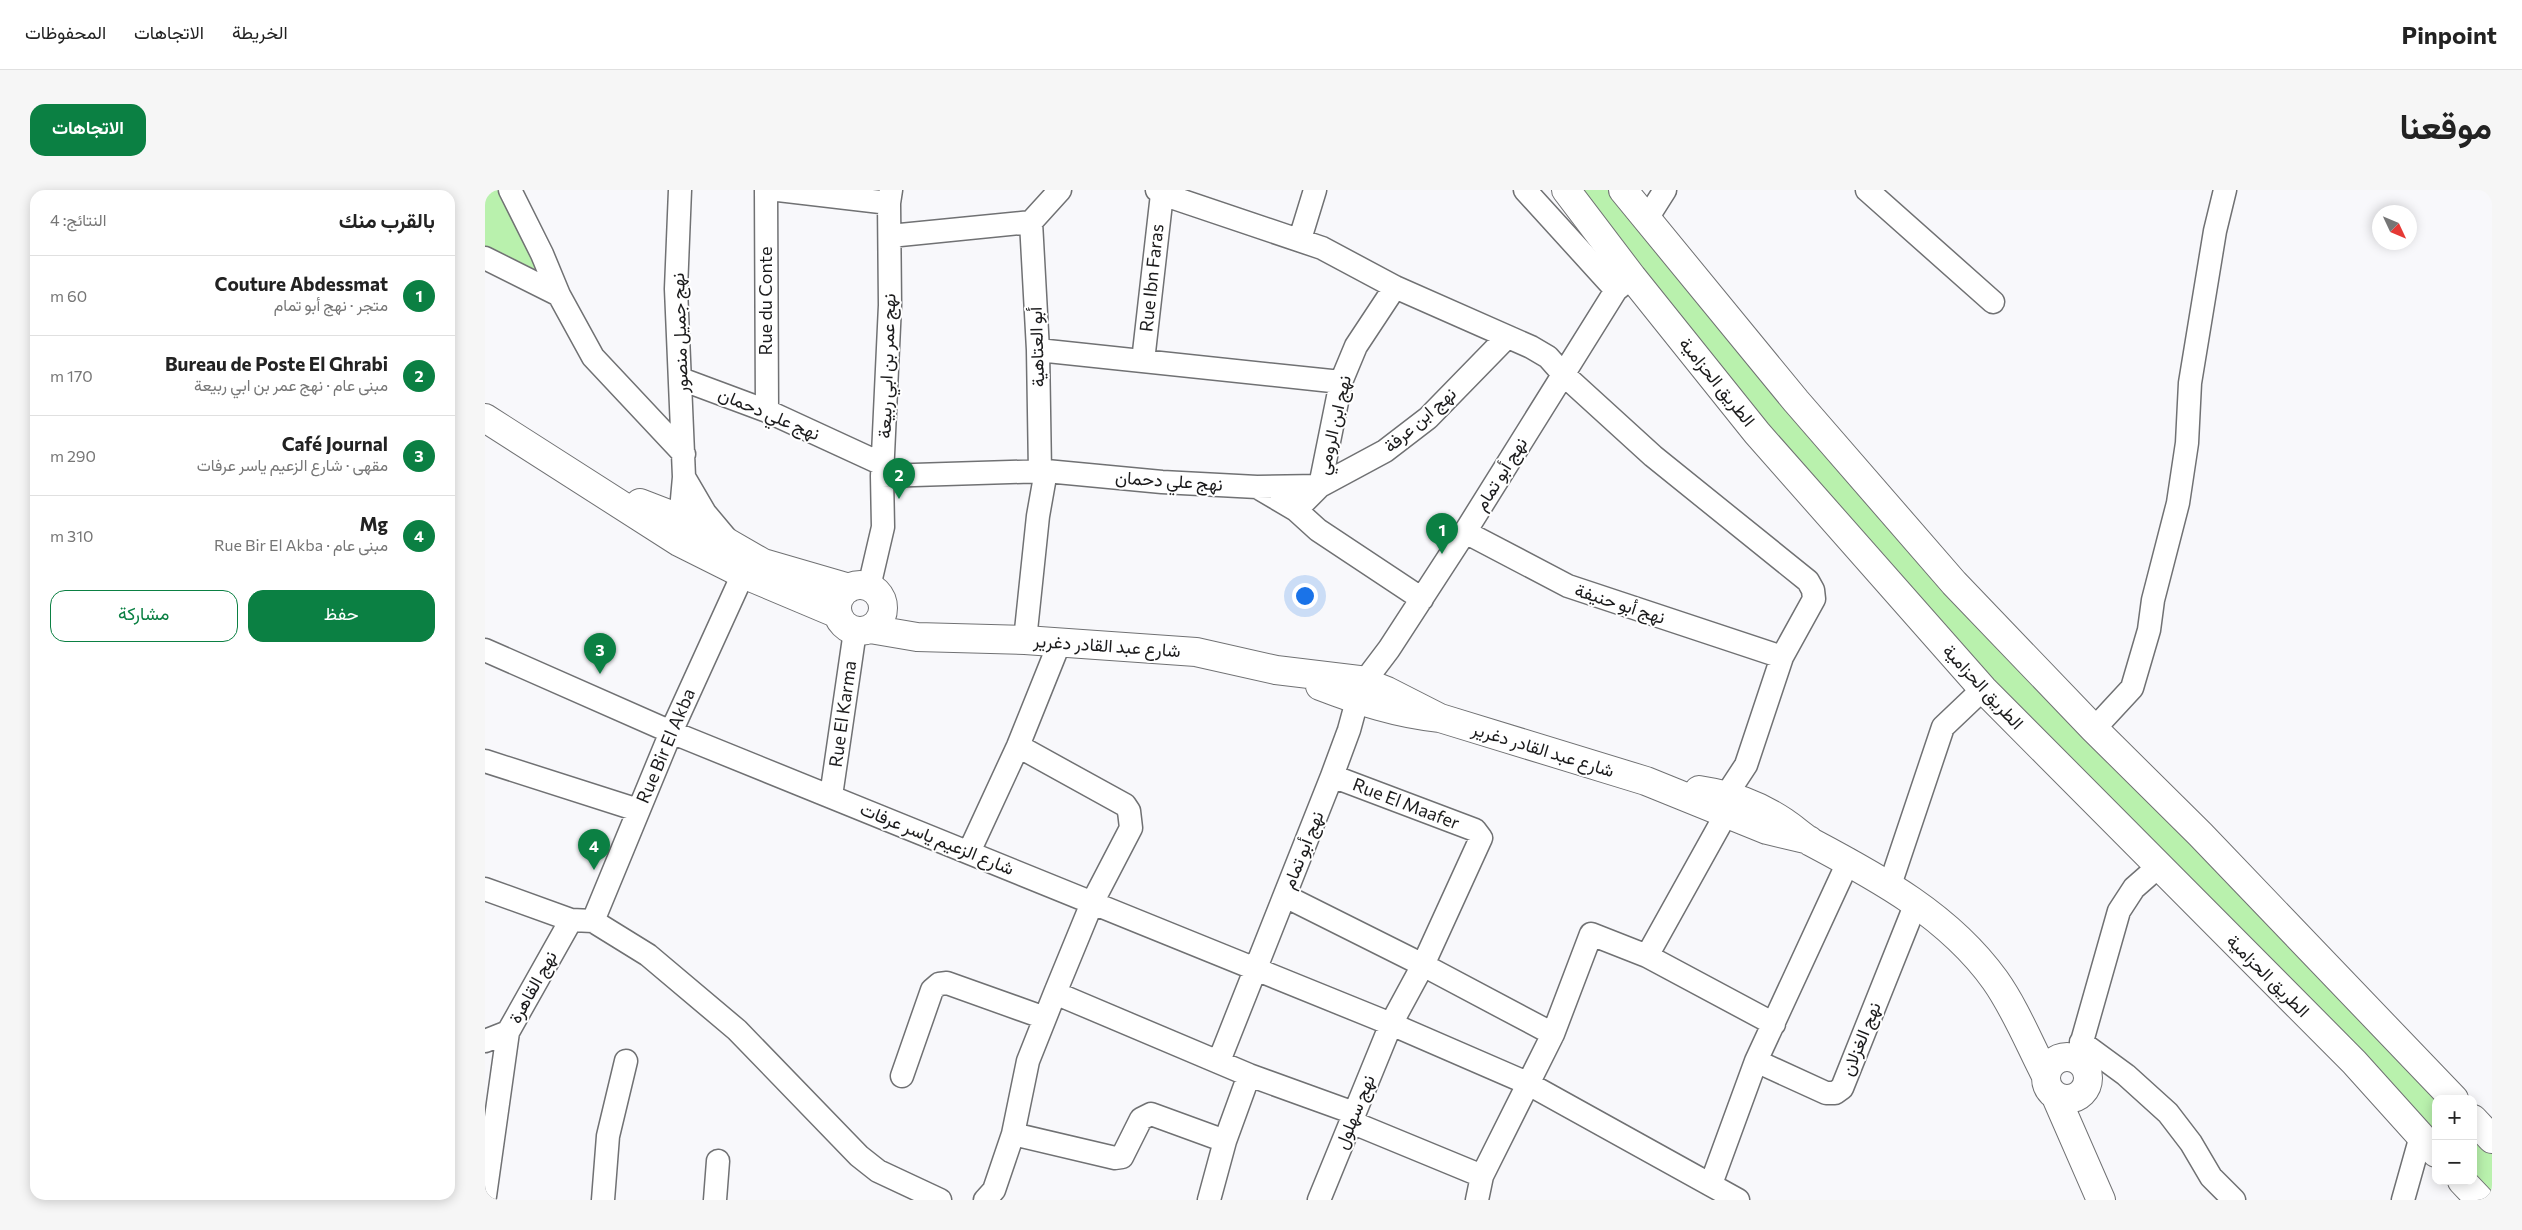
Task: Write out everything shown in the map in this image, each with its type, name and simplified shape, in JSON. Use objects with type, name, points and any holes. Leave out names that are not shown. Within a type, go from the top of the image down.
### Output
[{"type":"main road","name":"الطريق الحزامية","points":[[1566,190],[1624,283],[1983,689],[2354,1062],[2428,1145]]},
{"type":"main road","points":[[1623,190],[1796,401],[1954,583],[2094,729],[2200,834],[2449,1095]]},
{"type":"main road","name":"شارع عبد القادر دغرير","points":[[485,418],[590,484],[680,531],[743,574],[854,625],[917,637],[936,636],[1025,640],[1059,644],[1196,652],[1366,693],[1440,718],[1646,781],[1733,807],[1775,816],[1809,840],[1849,860],[1890,885],[1941,923],[1995,979],[2059,1089],[2085,1088],[2088,1075],[2076,1053],[2008,1001]]},
{"type":"main road","name":"شارع عبد القادر دغرير","points":[[680,531],[732,544],[763,563],[866,590],[905,618],[936,636]]},
{"type":"main road","points":[[866,590],[883,605],[882,614],[878,623],[854,625],[837,604],[841,595],[866,590]]},
{"type":"main road","points":[[2076,1053],[2057,1058],[2047,1068],[2095,1142],[2117,1200]]},
{"type":"main road","points":[[2059,1089],[2101,1200]]},
{"type":"main road","points":[[2477,1123],[2492,1139]]},
{"type":"main road","points":[[2466,1185],[2480,1200]]},
{"type":"street","points":[[510,190],[542,254],[559,296],[593,357],[684,454]]},
{"type":"street","name":"نهج جميل منصور","points":[[680,190],[676,289],[684,454],[680,531]]},
{"type":"street","name":"Rue du Conte","points":[[765,190],[767,411]]},
{"type":"street","points":[[778,190],[890,197]]},
{"type":"street","points":[[890,236],[1031,222],[1060,190]]},
{"type":"street","points":[[1300,239],[1315,190]]},
{"type":"street","points":[[1525,190],[1624,283]]},
{"type":"street","points":[[1646,220],[1665,190]]},
{"type":"street","points":[[1867,190],[1993,302]]},
{"type":"street","points":[[2094,729],[2132,688],[2149,630],[2155,592],[2178,503],[2184,468],[2191,384],[2198,333],[2215,231],[2225,190]]},
{"type":"street","points":[[1159,192],[1322,248],[1395,287],[1531,347],[1548,357],[1563,374],[1653,456],[1808,581],[1813,590],[1814,598],[1782,658],[1733,807],[1647,956]]},
{"type":"street","name":"Rue Ibn Faras","points":[[1143,361],[1159,192]]},
{"type":"street","name":"نهج عمر بن ابي ربيعة","points":[[866,590],[883,527],[882,470],[891,304],[890,197]]},
{"type":"street","name":"أبو العتاهية","points":[[1025,640],[1043,471],[1031,222]]},
{"type":"street","points":[[485,258],[559,296]]},
{"type":"street","name":"نهج أبو تمام","points":[[1219,1061],[1349,730],[1366,693],[1389,649],[1465,532],[1563,374],[1624,283]]},
{"type":"street","name":"نهج ابن الرومي","points":[[1320,486],[1341,382],[1356,346],[1395,287]]},
{"type":"street","name":"نهج ابن عرفة","points":[[1320,486],[1385,451],[1428,418],[1507,337]]},
{"type":"street","points":[[1038,350],[1341,382]]},
{"type":"street","name":"نهج علي دحمان","points":[[681,379],[767,411],[882,470],[1043,471],[1162,482],[1257,487],[1296,510],[1318,530],[1421,599]]},
{"type":"street","points":[[684,477],[705,513],[732,544]]},
{"type":"street","points":[[1257,487],[1320,486]]},
{"type":"street","points":[[1296,510],[1320,486]]},
{"type":"street","name":"نهج أبو حنيفة","points":[[1465,532],[1568,586],[1782,658]]},
{"type":"street","name":"Rue Bir El Akba","points":[[593,921],[671,732],[743,574]]},
{"type":"street","name":"Rue El Karma","points":[[831,796],[854,625]]},
{"type":"street","points":[[969,852],[1018,746],[1059,644]]},
{"type":"street","name":"شارع الزعيم ياسر عرفات","points":[[485,650],[671,732],[1391,1024],[1527,1083],[1711,1184],[1732,1198]]},
{"type":"street","points":[[1890,885],[1943,727],[1983,689]]},
{"type":"street","points":[[985,1200],[994,1190],[1013,1134],[1028,1061],[1092,903],[1131,828],[1129,811],[1125,805],[1018,746]]},
{"type":"street","points":[[485,761],[638,810]]},
{"type":"street","name":"Rue El Maafer","points":[[1332,776],[1475,830],[1479,834]]},
{"type":"street","name":"نهج سهلول","points":[[1319,1200],[1391,1024],[1423,965],[1480,843],[1479,834]]},
{"type":"street","points":[[1711,1184],[1756,1061],[1849,860]]},
{"type":"street","points":[[2159,866],[2134,888],[2119,911],[2076,1053],[2127,1075],[2168,1113],[2191,1143],[2211,1177],[2234,1200]]},
{"type":"street","points":[[485,889],[571,920],[593,921],[648,955],[737,1030],[859,1156],[878,1171],[937,1200]]},
{"type":"street","points":[[1285,896],[1423,965],[1553,1034]]},
{"type":"street","name":"نهج الغزلان","points":[[1756,1061],[1826,1093],[1835,1093],[1842,1088],[1915,903]]},
{"type":"street","name":"نهج القاهرة","points":[[485,1041],[508,1032],[571,920]]},
{"type":"street","points":[[1477,1200],[1481,1176],[1553,1034],[1591,934],[1647,956],[1774,1024]]},
{"type":"street","points":[[902,1076],[932,990],[939,984],[947,983],[1045,1018]]},
{"type":"street","points":[[1055,993],[1352,1118],[1481,1176]]},
{"type":"street","points":[[485,1196],[489,1126],[508,1032]]},
{"type":"street","points":[[603,1200],[608,1136],[626,1061]]},
{"type":"street","points":[[1209,1200],[1225,1141],[1249,1074]]},
{"type":"street","points":[[1013,1134],[1115,1158],[1122,1157],[1141,1119],[1151,1114],[1225,1141]]},
{"type":"street","points":[[2403,1200],[2428,1145]]},
{"type":"street","points":[[715,1200],[718,1160]]},
{"type":"green space","points":[[485,190],[499,190],[536,264],[534,269],[530,270],[485,247]]},
{"type":"green space","points":[[1580,190],[1609,190],[1659,255],[2040,686],[2432,1095],[2432,1132],[2026,715],[1927,610],[1768,427]]},
{"type":"green space","points":[[2477,1135],[2492,1150],[2492,1195],[2477,1179]]},
{"type":"place","name":"Bureau de Poste El Ghrabi","points":[[899,499]]},
{"type":"place","name":"Couture Abdessmat","points":[[1442,554]]},
{"type":"place","name":"Café Journal","points":[[600,674]]},
{"type":"place","name":"Mg","points":[[594,870]]}]
